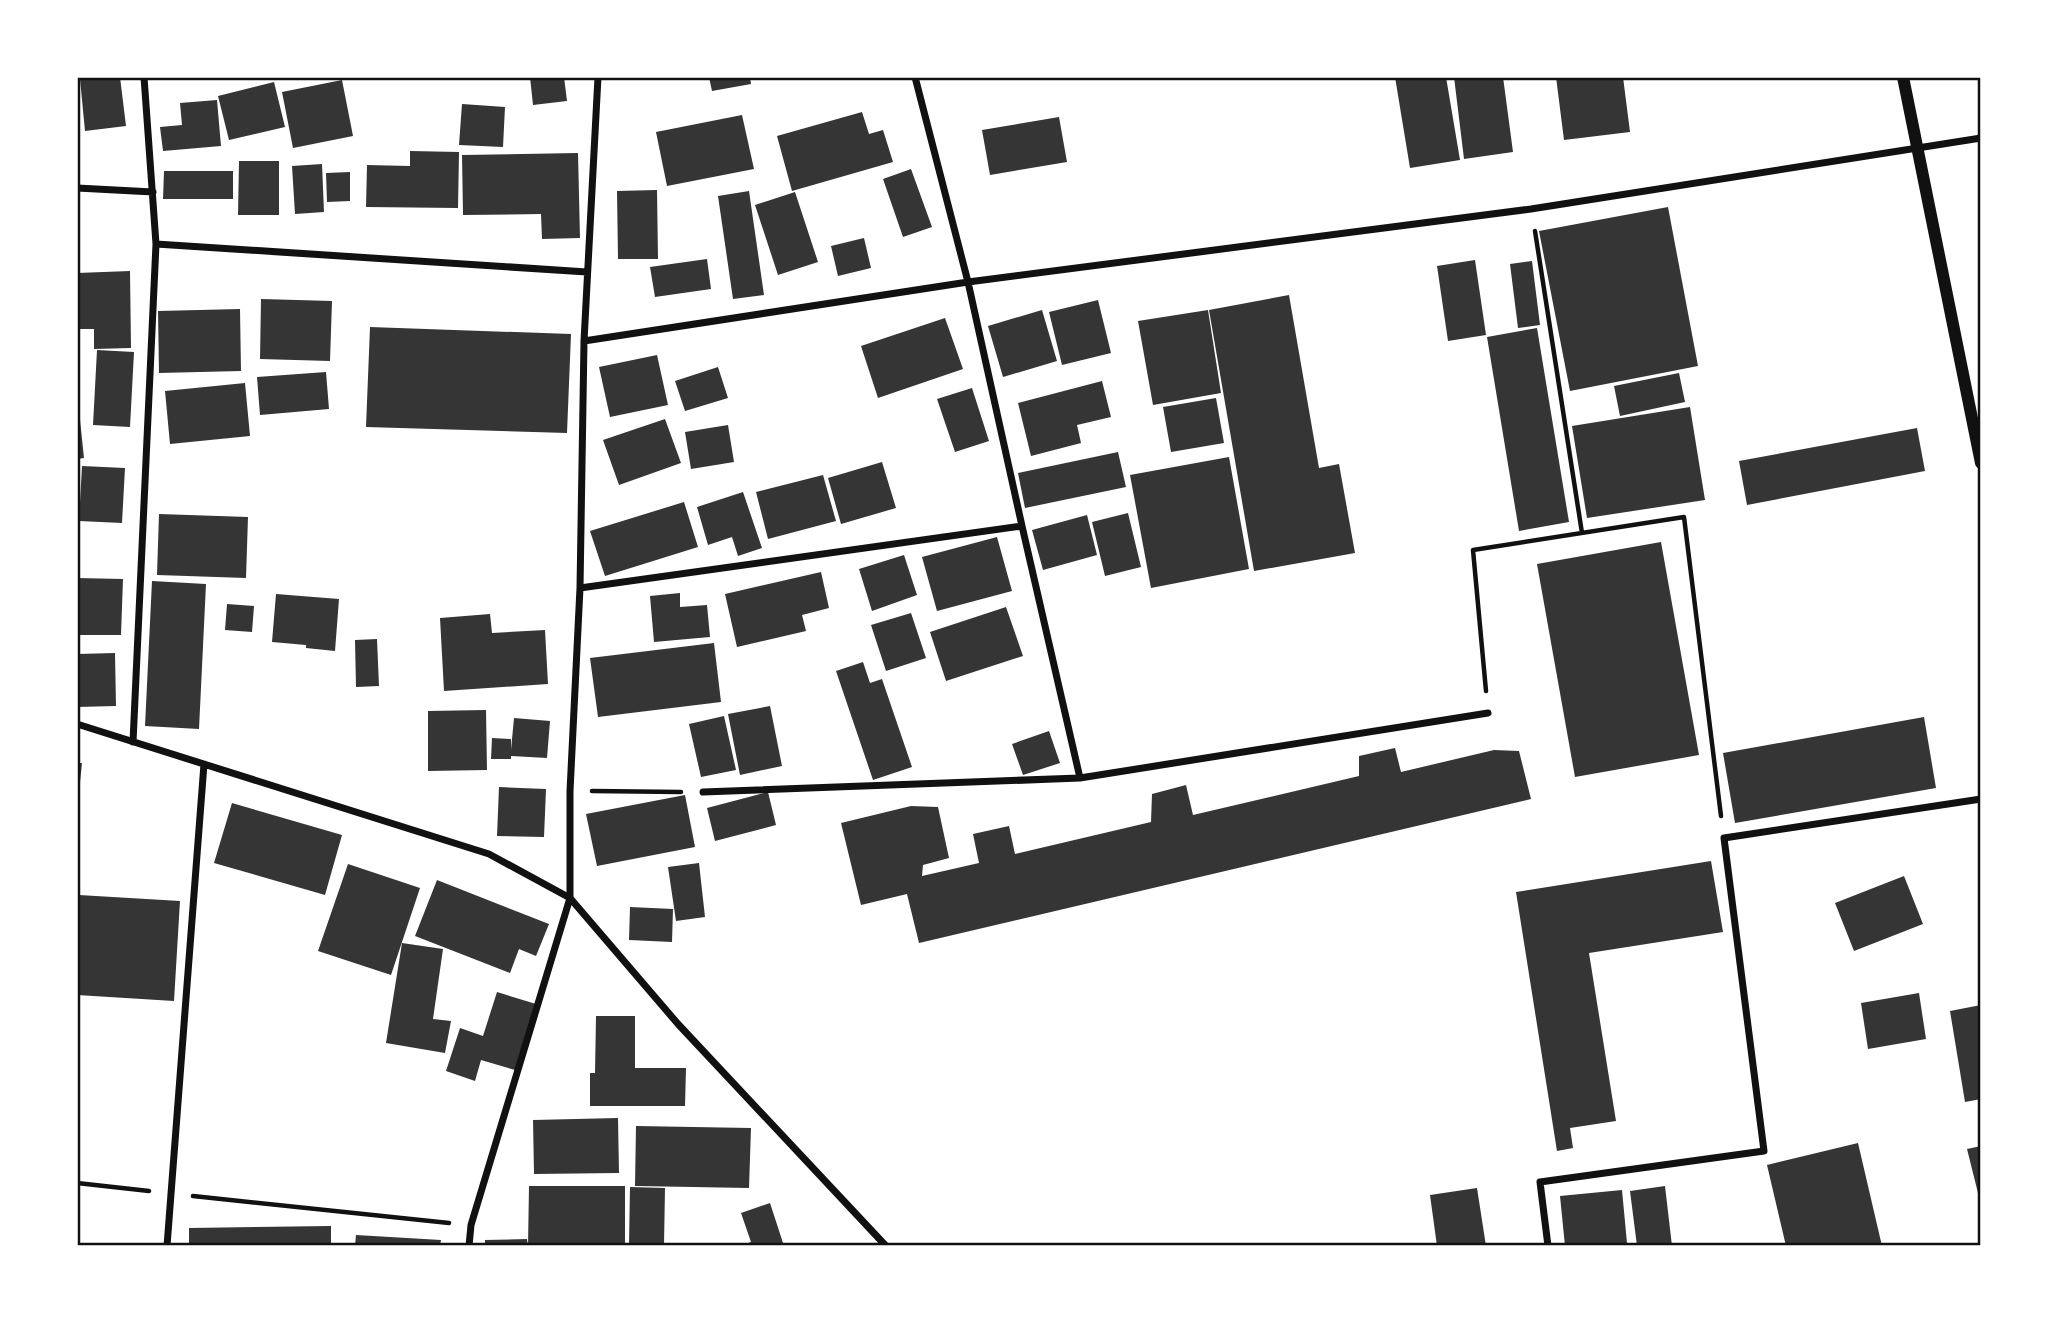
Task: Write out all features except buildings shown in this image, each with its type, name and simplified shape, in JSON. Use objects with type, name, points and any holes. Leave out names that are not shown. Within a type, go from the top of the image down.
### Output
[{"type":"street","points":[[133,742],[156,244],[144,77]]},
{"type":"street","points":[[469,1246],[471,1225],[570,898],[570,791],[580,588],[584,341],[598,77]]},
{"type":"street","points":[[915,77],[968,282],[1080,778]]},
{"type":"street","points":[[1903,77],[1981,463]]},
{"type":"street","points":[[584,341],[968,282],[1531,209],[1981,138]]},
{"type":"street","points":[[77,188],[153,191]]},
{"type":"street","points":[[156,244],[587,272]]},
{"type":"street","points":[[580,588],[1022,526]]},
{"type":"street","points":[[703,792],[1080,778],[1488,713]]},
{"type":"street","points":[[77,724],[489,854],[570,898],[678,1024],[886,1246]]},
{"type":"street","points":[[166,1246],[204,764]]},
{"type":"street","points":[[1548,1246],[1540,1182],[1764,1151],[1724,838],[1981,799]]},
{"type":"path","points":[[1531,209],[1582,533]]},
{"type":"path","points":[[1488,713],[1473,550],[1685,517],[1724,838]]},
{"type":"path","points":[[570,791],[703,792]]},
{"type":"path","points":[[77,1183],[471,1225]]}]
